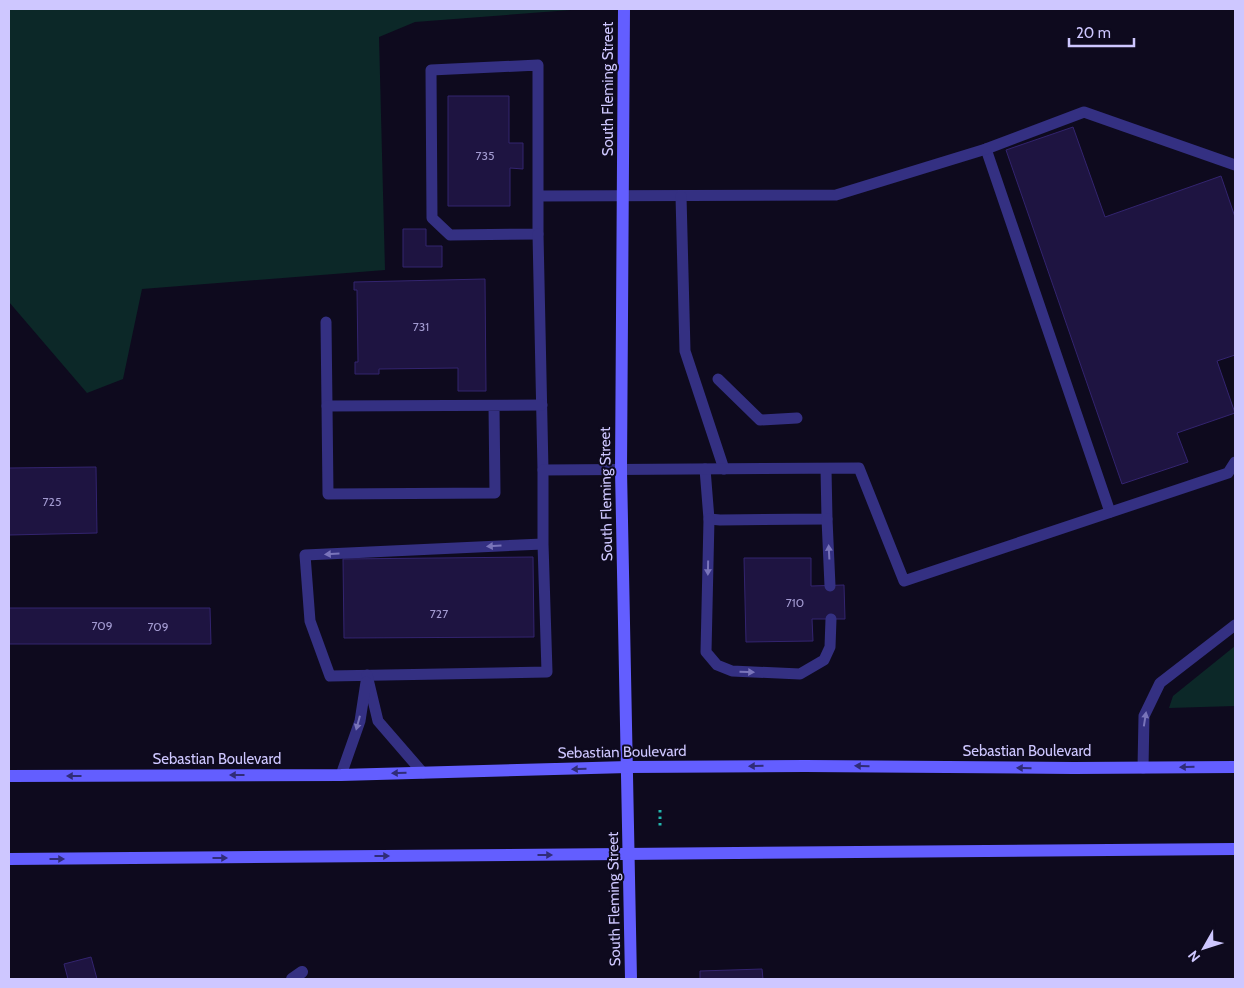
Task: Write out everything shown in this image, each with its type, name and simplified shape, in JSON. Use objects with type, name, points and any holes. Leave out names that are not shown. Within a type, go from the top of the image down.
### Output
[{"type":"main road","name":"South Fleming Street","points":[[624,9],[621,470],[631,979]]},
{"type":"main road","name":"Sebastian Boulevard","points":[[9,776],[341,775],[628,767],[1235,767]]},
{"type":"main road","points":[[9,859],[1235,849]]},
{"type":"lane","points":[[538,234],[450,235],[432,218],[431,70],[538,65],[538,234],[547,672],[330,676],[310,621],[305,555],[543,544]]},
{"type":"lane","points":[[538,196],[836,195],[986,149],[1084,112],[1235,165]]},
{"type":"lane","points":[[986,149],[1110,512]]},
{"type":"lane","points":[[681,196],[685,351],[724,469]]},
{"type":"lane","points":[[326,322],[328,494],[495,493],[494,406]]},
{"type":"lane","points":[[718,379],[760,420],[798,418]]},
{"type":"lane","points":[[327,406],[542,405]]},
{"type":"lane","points":[[544,470],[859,468],[904,581],[1228,472],[1235,462]]},
{"type":"lane","points":[[705,469],[710,519],[706,652],[717,665],[732,671],[800,674],[824,660],[830,646],[831,619]]},
{"type":"lane","points":[[826,469],[830,586]]},
{"type":"lane","points":[[710,519],[827,519]]},
{"type":"lane","points":[[1143,768],[1144,716],[1160,683],[1235,625]]},
{"type":"lane","points":[[367,675],[378,721],[423,773]]},
{"type":"lane","points":[[341,775],[360,721],[367,675]]},
{"type":"path","points":[[660,810],[660,828]]},
{"type":"green space","points":[[9,9],[584,9],[415,22],[379,37],[385,270],[142,289],[123,379],[87,393],[9,302]]},
{"type":"green space","points":[[1235,646],[1235,706],[1169,708],[1173,696]]},
{"type":"building","points":[[448,96],[509,96],[509,143],[523,143],[523,169],[510,168],[510,206],[448,206]]},
{"type":"building","points":[[1073,127],[1105,217],[1221,176],[1235,217],[1235,355],[1217,361],[1235,413],[1177,433],[1188,462],[1122,484],[1006,150]]},
{"type":"building","points":[[403,229],[426,229],[426,246],[442,246],[442,267],[403,267]]},
{"type":"building","points":[[485,279],[486,391],[458,391],[458,368],[379,369],[379,374],[355,374],[355,362],[358,362],[357,290],[354,290],[354,282]]},
{"type":"building","points":[[96,467],[97,533],[9,535],[9,468]]},
{"type":"building","points":[[533,557],[534,637],[344,638],[343,559]]},
{"type":"building","points":[[744,558],[811,558],[811,586],[844,585],[845,619],[812,619],[813,641],[746,642]]},
{"type":"building","points":[[9,608],[210,608],[211,644],[9,644]]},
{"type":"building","points":[[91,957],[97,979],[68,979],[64,964]]},
{"type":"building","points":[[762,969],[763,979],[700,979],[700,971]]}]
